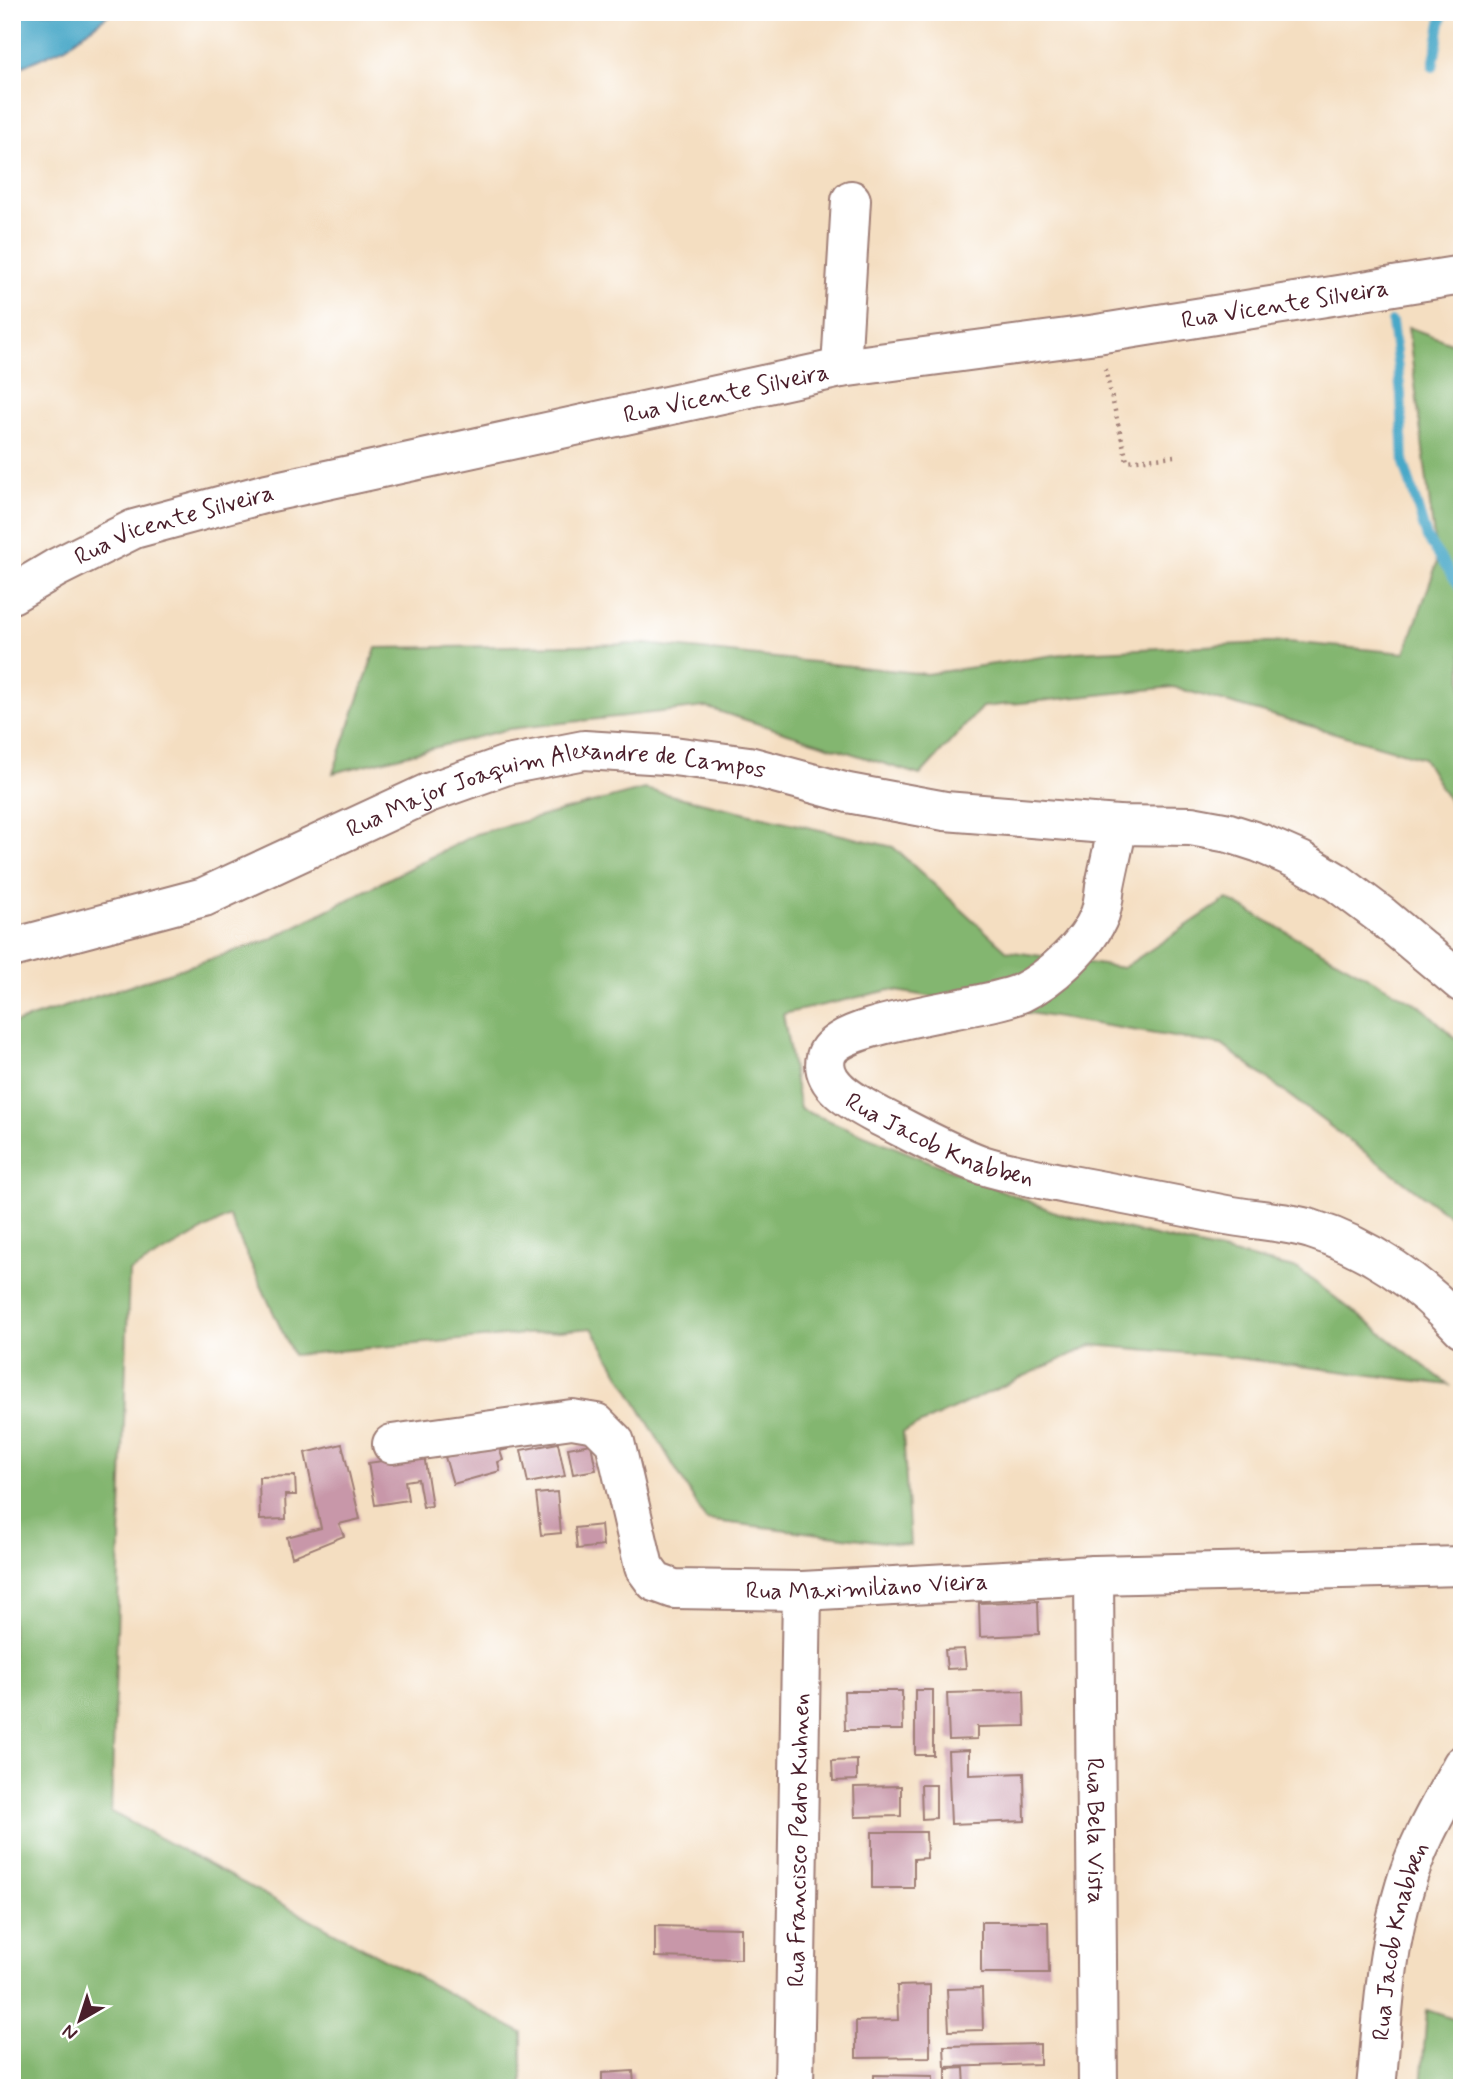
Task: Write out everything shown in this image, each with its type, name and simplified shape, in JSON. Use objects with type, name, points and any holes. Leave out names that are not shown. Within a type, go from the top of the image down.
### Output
[{"type":"street","points":[[841,368],[851,200]]},
{"type":"street","name":"Rua Vicente Silveira","points":[[12,594],[56,568],[134,529],[267,494],[841,368],[1097,334],[1462,275]]},
{"type":"street","name":"Rua Major Joaquim Alexandre de Campos","points":[[12,948],[204,897],[428,793],[507,765],[584,750],[666,755],[749,765],[848,793],[945,811],[1118,825],[1191,826],[1229,833],[1301,861],[1338,884],[1382,916],[1462,983]]},
{"type":"street","name":"Rua Jacob Knabben","points":[[1118,825],[1100,914],[1066,960],[1044,979],[1020,994],[975,1007],[864,1029],[845,1037],[831,1046],[826,1056],[826,1072],[830,1079],[849,1098],[869,1111],[933,1144],[984,1166],[1229,1216],[1308,1228],[1355,1245],[1422,1290],[1462,1328]]},
{"type":"street","name":"Rua Maximiliano Vieira","points":[[392,1444],[572,1419],[596,1423],[615,1442],[644,1567],[655,1582],[674,1589],[802,1591],[1094,1575],[1462,1566]]},
{"type":"street","name":"Rua Bela Vista","points":[[1094,1575],[1098,2088]]},
{"type":"street","name":"Rua Francisco Pedro Kuhnen","points":[[794,2088],[802,1591]]},
{"type":"street","name":"Rua Jacob Knabben","points":[[1376,2088],[1388,1966],[1405,1885],[1426,1834],[1462,1765]]},
{"type":"path","points":[[1097,334],[1127,461],[1174,456]]},
{"type":"green space","points":[[1408,327],[1462,347],[1462,823],[1423,758],[1173,687],[982,707],[920,775],[705,707],[509,729],[333,773],[376,648],[645,644],[926,674],[1076,652],[1288,642],[1405,653],[1437,563]]},
{"type":"green space","points":[[644,789],[893,847],[1007,951],[1123,968],[1227,899],[1422,1007],[1462,1045],[1462,1225],[1222,1045],[890,990],[783,1014],[800,1109],[1060,1214],[1298,1269],[1449,1385],[1221,1356],[1092,1345],[903,1432],[910,1545],[706,1520],[592,1328],[293,1355],[229,1216],[129,1272],[111,1812],[522,2033],[522,2088],[12,2088],[12,1024],[269,940],[476,834]]},
{"type":"green space","points":[[1427,2010],[1462,2022],[1462,2088],[1421,2088]]},
{"type":"water","points":[[12,12],[112,12],[66,47],[12,71]]},
{"type":"building","points":[[505,1440],[508,1449],[500,1451],[503,1460],[498,1462],[500,1471],[453,1484],[445,1457]]},
{"type":"building","points":[[558,1443],[565,1476],[528,1483],[521,1450]]},
{"type":"building","points":[[342,1444],[360,1519],[339,1524],[344,1536],[292,1557],[287,1537],[321,1528],[305,1453]]},
{"type":"building","points":[[591,1444],[596,1470],[573,1474],[568,1448]]},
{"type":"building","points":[[424,1455],[432,1506],[423,1507],[418,1479],[405,1481],[408,1500],[375,1505],[368,1463]]},
{"type":"building","points":[[295,1476],[296,1495],[285,1495],[286,1519],[260,1520],[259,1477]]},
{"type":"building","points":[[557,1492],[561,1533],[541,1535],[536,1494]]},
{"type":"building","points":[[601,1525],[603,1546],[577,1549],[575,1528]]},
{"type":"building","points":[[1038,1601],[1039,1634],[980,1637],[979,1603]]},
{"type":"building","points":[[964,1649],[966,1668],[947,1669],[945,1650]]},
{"type":"building","points":[[915,1690],[933,1690],[933,1755],[915,1755]]},
{"type":"building","points":[[844,1691],[902,1691],[903,1730],[845,1730]]},
{"type":"building","points":[[1024,1691],[1025,1726],[977,1727],[977,1739],[949,1740],[947,1693]]},
{"type":"building","points":[[969,1750],[969,1775],[1024,1773],[1025,1821],[951,1824],[948,1751]]},
{"type":"building","points":[[857,1760],[857,1780],[833,1781],[832,1761]]},
{"type":"building","points":[[921,1785],[936,1785],[936,1818],[922,1819]]},
{"type":"building","points":[[901,1786],[901,1816],[855,1817],[854,1787]]},
{"type":"building","points":[[872,1832],[926,1832],[927,1858],[914,1859],[914,1888],[872,1888]]},
{"type":"building","points":[[981,1922],[1048,1922],[1049,1973],[981,1973]]},
{"type":"building","points":[[655,1926],[741,1928],[741,1959],[655,1957]]},
{"type":"building","points":[[930,1985],[930,2057],[856,2058],[856,2021],[898,2020],[897,1986]]},
{"type":"building","points":[[982,1988],[983,2030],[949,2031],[947,1989]]},
{"type":"building","points":[[1040,2044],[1040,2064],[945,2067],[944,2046]]},
{"type":"building","points":[[964,2068],[965,2088],[946,2088],[946,2069]]},
{"type":"building","points":[[633,2071],[634,2084],[726,2081],[726,2088],[602,2088],[602,2073]]},
{"type":"building","points":[[874,2075],[933,2076],[933,2088],[874,2088]]},
{"type":"waterway","points":[[1433,67],[1443,12]]},
{"type":"waterway","points":[[1392,322],[1401,394],[1404,463],[1427,538],[1462,590]]}]
